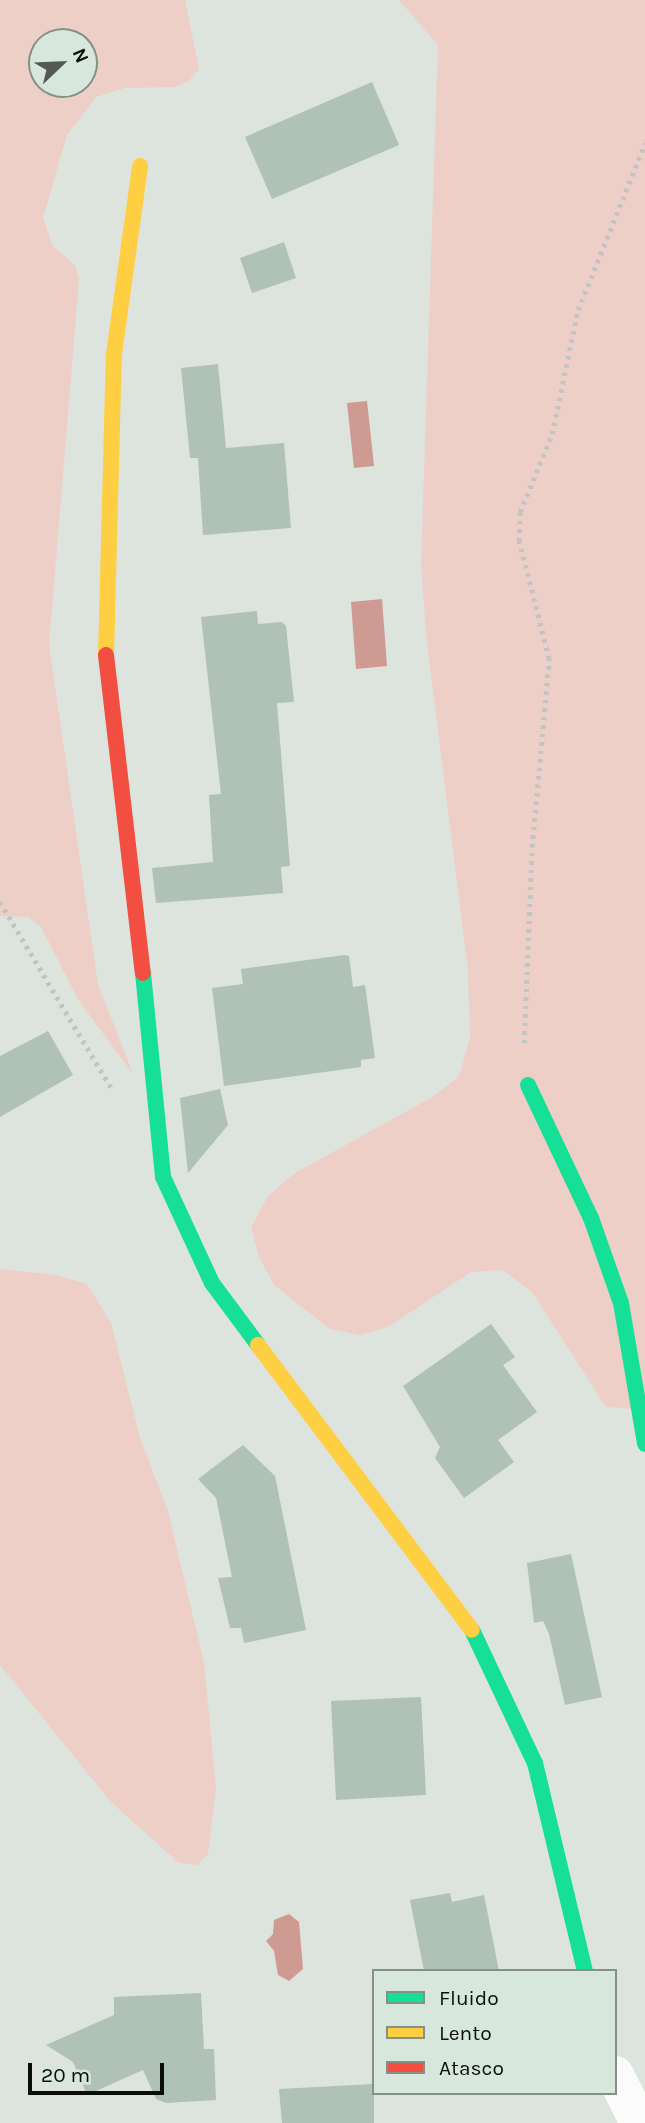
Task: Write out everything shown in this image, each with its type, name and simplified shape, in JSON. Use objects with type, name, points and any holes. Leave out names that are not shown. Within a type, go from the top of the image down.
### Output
[{"type":"street","points":[[140,166],[114,354],[106,674],[157,1088],[163,1177],[212,1283],[477,1636],[535,1763],[586,1969]]},
{"type":"street","points":[[528,1085],[591,1218],[621,1303],[645,1444]]},
{"type":"street","points":[[617,2078],[641,2117]]},
{"type":"path","points":[[528,1085],[524,981],[549,659],[519,541],[520,512],[552,434],[578,310],[645,143]]},
{"type":"path","points":[[0,902],[115,1094]]},
{"type":"shaded area","points":[[0,0],[185,0],[199,69],[189,81],[174,87],[125,88],[98,96],[98,28],[28,28],[28,98],[95,98],[67,135],[43,218],[53,246],[75,265],[79,281],[49,645],[98,984],[133,1074],[79,1001],[41,927],[28,917],[0,916]]},
{"type":"shaded area","points":[[399,0],[645,0],[645,1410],[606,1407],[532,1292],[503,1270],[471,1272],[388,1327],[360,1335],[330,1329],[274,1285],[259,1257],[251,1228],[268,1196],[295,1173],[434,1096],[459,1076],[470,1038],[468,970],[426,635],[421,563],[438,45]]},
{"type":"shaded area","points":[[367,401],[374,466],[354,468],[347,403]]},
{"type":"shaded area","points":[[382,599],[387,666],[356,669],[351,602]]},
{"type":"shaded area","points":[[0,1269],[56,1275],[87,1284],[111,1323],[140,1438],[168,1511],[204,1663],[216,1788],[208,1854],[197,1865],[179,1863],[111,1802],[0,1665]]},
{"type":"shaded area","points":[[289,1914],[299,1922],[303,1969],[289,1981],[278,1975],[274,1951],[266,1941],[273,1934],[274,1920]]},
{"type":"building","points":[[372,82],[399,145],[272,199],[245,137]]},
{"type":"building","points":[[284,242],[296,278],[252,293],[240,258]]},
{"type":"building","points":[[218,364],[226,448],[284,443],[291,528],[203,535],[198,458],[190,458],[181,368]]},
{"type":"building","points":[[257,611],[258,624],[282,622],[286,626],[294,702],[277,703],[290,866],[281,867],[283,893],[156,903],[152,868],[213,862],[209,795],[221,794],[201,617]]},
{"type":"building","points":[[349,956],[353,987],[365,985],[375,1058],[361,1060],[361,1067],[224,1086],[212,988],[243,984],[241,969]]},
{"type":"building","points":[[48,1031],[73,1075],[0,1117],[0,1056]]},
{"type":"building","points":[[220,1089],[228,1125],[188,1173],[180,1098]]},
{"type":"building","points":[[491,1324],[515,1357],[503,1365],[537,1412],[498,1440],[514,1462],[464,1498],[435,1458],[440,1447],[403,1386]]},
{"type":"building","points":[[243,1445],[275,1476],[306,1630],[244,1643],[241,1628],[230,1628],[218,1578],[232,1577],[216,1498],[198,1479]]},
{"type":"building","points":[[571,1554],[602,1697],[565,1705],[549,1634],[543,1621],[534,1623],[527,1563]]},
{"type":"building","points":[[421,1697],[426,1795],[336,1800],[331,1701]]},
{"type":"building","points":[[450,1893],[452,1902],[484,1895],[499,1969],[424,1969],[410,1900]]},
{"type":"building","points":[[201,1993],[204,2049],[214,2049],[216,2100],[166,2103],[156,2099],[143,2070],[87,2095],[73,2062],[46,2045],[114,2015],[114,1997]]},
{"type":"building","points":[[372,2084],[374,2123],[282,2123],[279,2089]]},
{"type":"traffic: fast","points":[[143,973],[163,1177],[212,1283],[258,1345]]},
{"type":"traffic: fast","points":[[528,1085],[591,1218],[621,1303],[645,1444]]},
{"type":"traffic: fast","points":[[472,1630],[535,1763],[585,1969]]},
{"type":"traffic: slow","points":[[106,655],[114,354],[140,166]]},
{"type":"traffic: slow","points":[[258,1345],[472,1630]]},
{"type":"traffic: jam","points":[[106,655],[143,973]]}]
